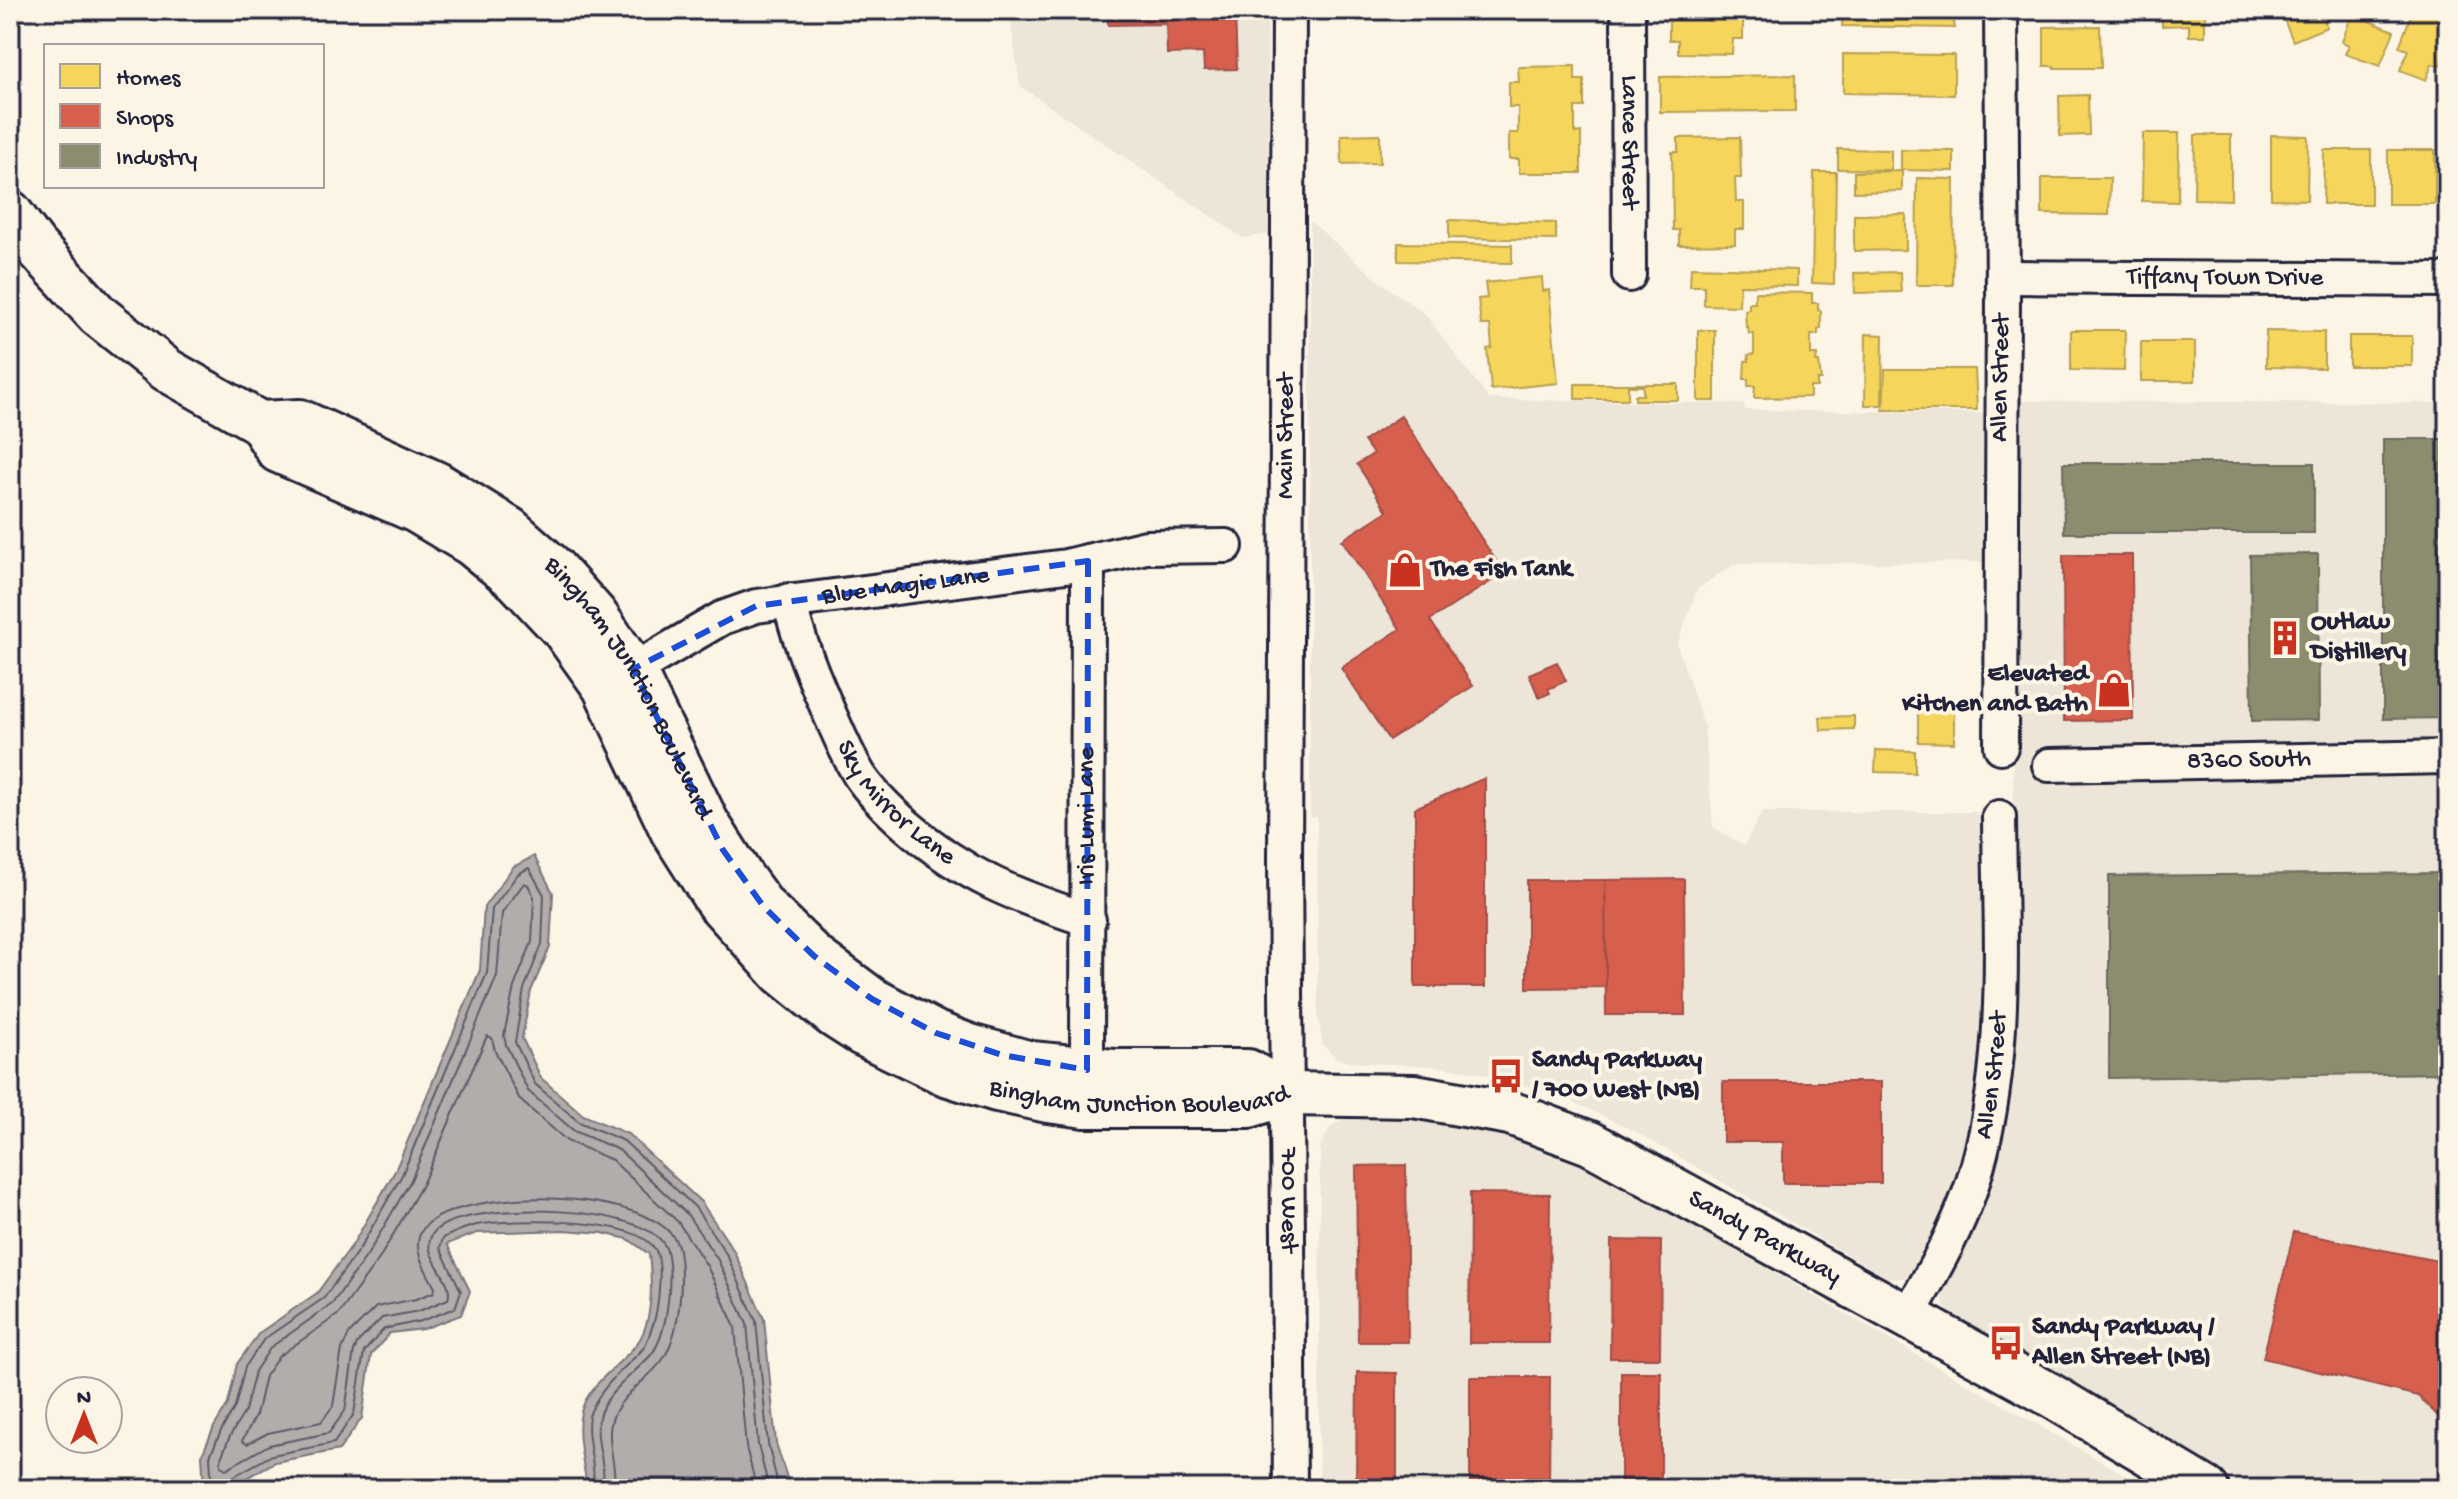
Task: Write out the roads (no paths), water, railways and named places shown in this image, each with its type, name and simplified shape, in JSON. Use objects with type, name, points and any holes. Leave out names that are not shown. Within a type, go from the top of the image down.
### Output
[{"type":"main road","name":"Bingham Junction Boulevard","points":[[10,212],[65,281],[132,344],[205,394],[260,423],[278,451],[416,511],[494,561],[618,678],[723,850],[764,907],[814,956],[872,999],[936,1033],[1031,1063],[1087,1070],[1248,1071],[1287,1094]]},
{"type":"main road","name":"Bingham Junction Boulevard","points":[[618,678],[672,831],[717,902],[781,973],[825,1010],[862,1034],[946,1074],[997,1090],[1060,1102],[1127,1107],[1249,1106],[1287,1094]]},
{"type":"main road","name":"Sandy Parkway","points":[[1287,1094],[1414,1096],[1510,1113],[1590,1143],[2047,1393],[2207,1489]]},
{"type":"street","name":"Main Street","points":[[1285,862],[1289,10]]},
{"type":"street","name":"Lance Street","points":[[1628,10],[1629,275]]},
{"type":"street","name":"Allen Street","points":[[2001,10],[2001,747]]},
{"type":"street","name":"Tiffany Town Drive","points":[[2003,277],[2448,280]]},
{"type":"street","name":"Blue Magic Lane","points":[[618,678],[722,618],[756,606],[1088,561],[1146,547],[1226,546]]},
{"type":"street","name":"Iris Lumi Lane","points":[[1087,1070],[1088,561]]},
{"type":"street","name":"Sky Mirror Lane","points":[[789,600],[803,652],[849,757],[887,808],[930,846],[967,871],[1017,895],[1089,920]]},
{"type":"street","name":"8360 South","points":[[2049,765],[2448,757]]},
{"type":"street","name":"Allen Street","points":[[1908,1316],[1946,1245],[1971,1187],[1994,1095],[2001,1008],[1999,817]]},
{"type":"street","name":"700 West","points":[[1285,862],[1290,1489]]},
{"type":"water","points":[[534,856],[553,893],[550,947],[531,991],[522,1038],[541,1078],[583,1115],[628,1134],[701,1202],[734,1251],[764,1319],[776,1443],[788,1481],[787,1489],[580,1489],[586,1481],[580,1438],[581,1412],[590,1392],[642,1336],[649,1313],[651,1276],[649,1254],[628,1239],[564,1230],[477,1233],[447,1244],[470,1291],[461,1315],[423,1329],[390,1333],[371,1355],[362,1418],[339,1450],[275,1462],[228,1488],[204,1489],[202,1455],[228,1404],[237,1364],[259,1333],[317,1293],[353,1244],[395,1171],[480,970],[484,907],[513,867]]},
{"type":"place","name":"The Fish Tank","points":[[1405,570]]},
{"type":"place","name":"Outlaw Distillery","points":[[2285,638]]},
{"type":"place","name":"Elevated Kitchen and Bath","points":[[2114,690]]},
{"type":"place","name":"Sandy Parkway / 700 West (NB)","points":[[1506,1076]]},
{"type":"place","name":"Sandy Parkway / Allen Street (NB)","points":[[2006,1343]]}]
